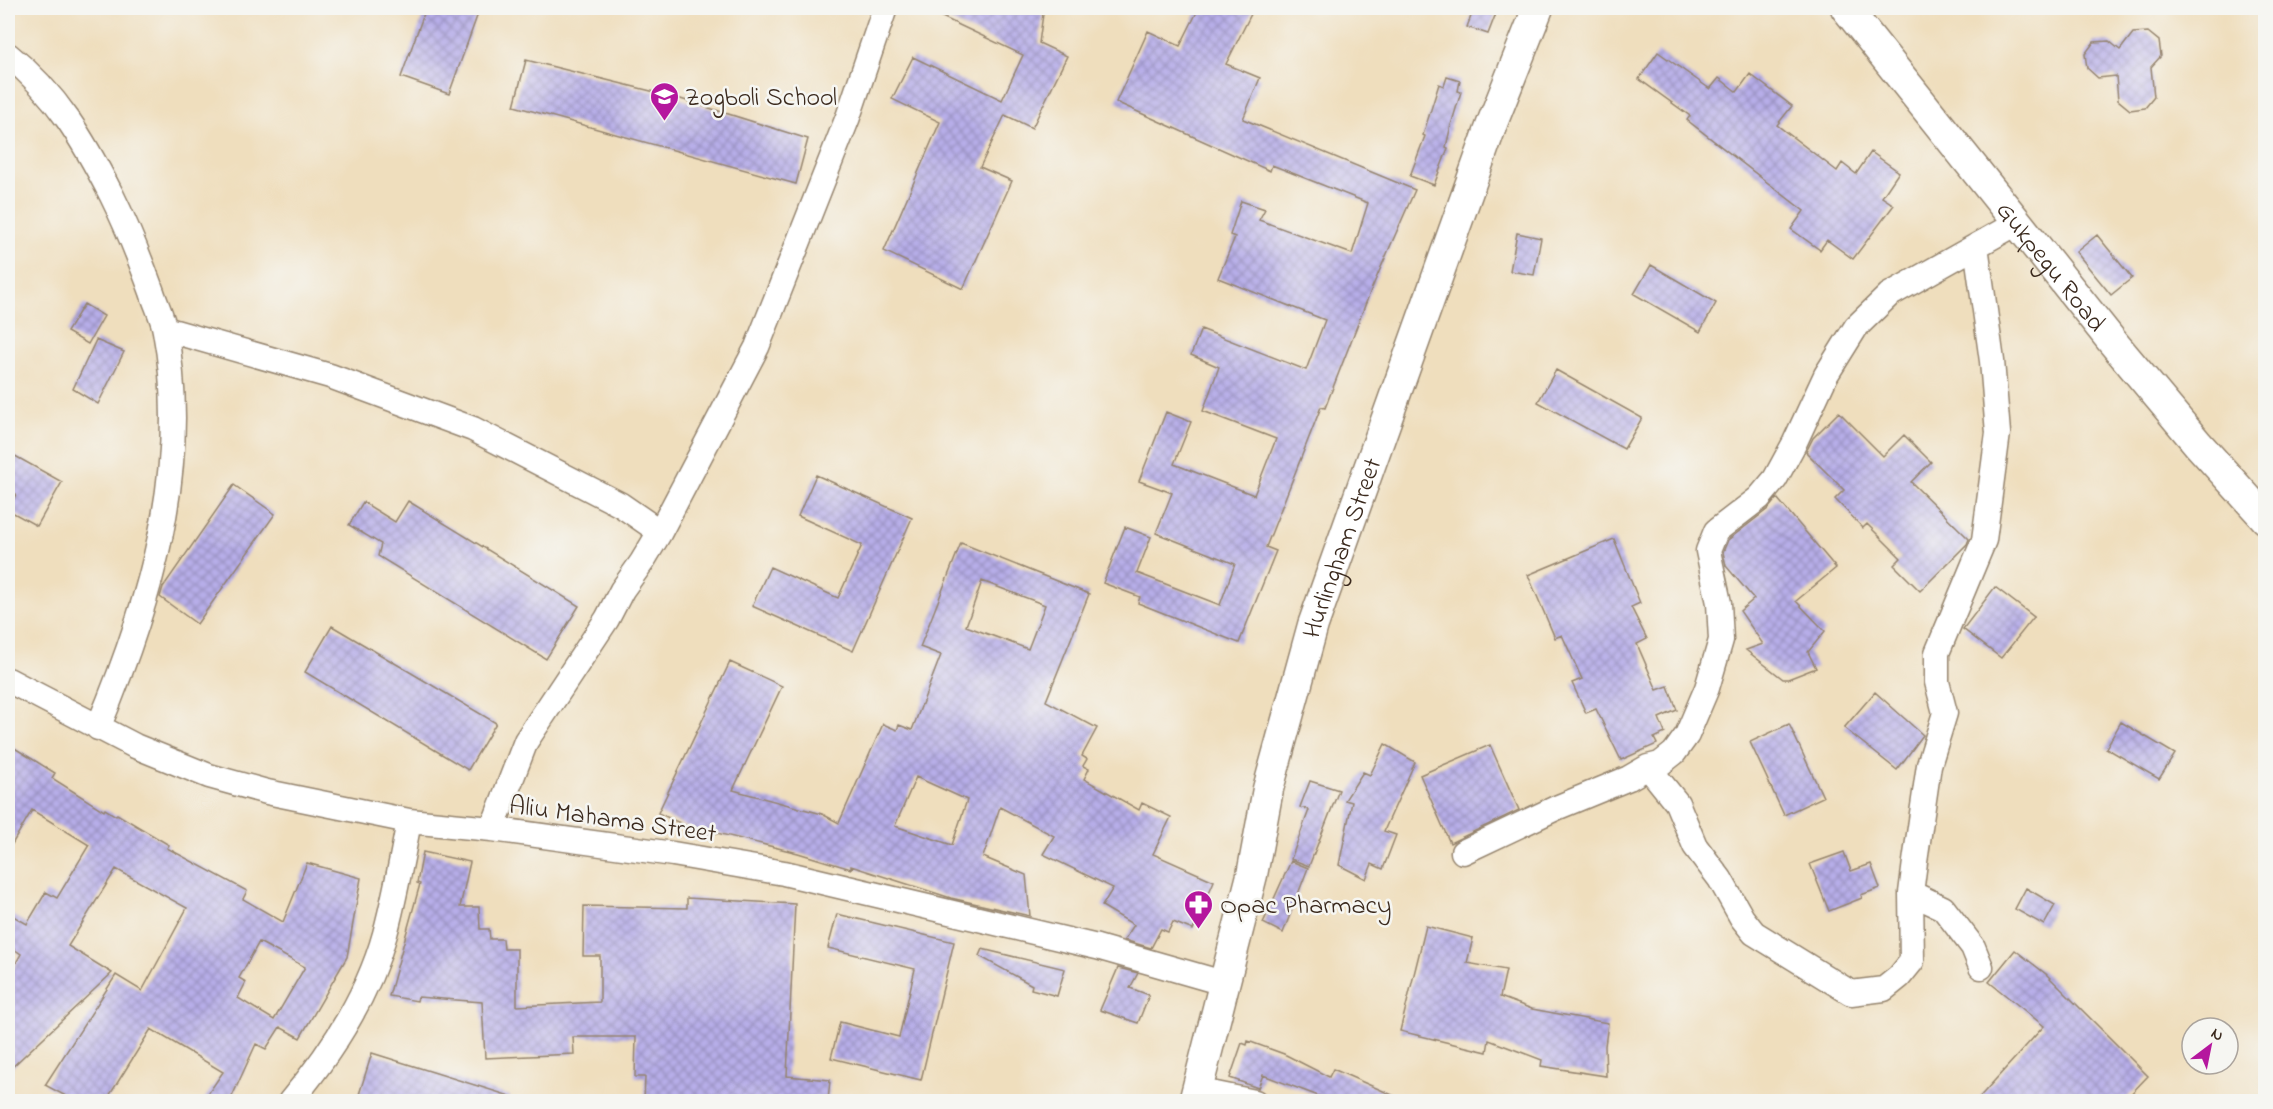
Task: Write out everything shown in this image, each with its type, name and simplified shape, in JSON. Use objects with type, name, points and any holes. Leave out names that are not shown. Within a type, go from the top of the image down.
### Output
[{"type":"street","points":[[492,829],[526,741],[607,619],[622,590],[660,532],[757,347],[848,117],[885,8]]},
{"type":"street","name":"Hurlingham Street","points":[[1195,1096],[1252,875],[1268,789],[1313,625],[1485,143],[1538,8]]},
{"type":"street","name":"Gukpegu Road","points":[[1846,8],[2118,349],[2265,519]]},
{"type":"street","points":[[8,56],[52,96],[77,133],[133,239],[165,329],[171,378],[173,434],[171,479],[159,541],[136,629],[123,669],[98,728]]},
{"type":"street","points":[[1463,852],[1648,767],[1660,764],[1674,753],[1687,735],[1707,688],[1721,640],[1719,603],[1708,551],[1716,531],[1759,498],[1775,479],[1826,375],[1856,327],[1889,295],[2017,223]]},
{"type":"street","points":[[1648,767],[1677,803],[1695,846],[1720,879],[1742,918],[1754,933],[1851,993],[1884,989],[1899,977],[1912,961],[1911,893],[1929,765],[1945,712],[1937,682],[1937,652],[1984,540],[1998,433],[1992,361],[1976,246]]},
{"type":"street","points":[[165,329],[330,376],[472,429],[621,505],[660,532]]},
{"type":"street","name":"Aliu Mahama Street","points":[[8,680],[135,746],[209,776],[267,792],[409,821],[492,829],[673,854],[784,873],[1096,947],[1223,983]]},
{"type":"street","points":[[290,1101],[317,1070],[341,1033],[375,963],[385,936],[409,821]]},
{"type":"street","points":[[1911,893],[1943,908],[1973,947],[1981,967]]},
{"type":"street","points":[[1195,1096],[1255,1101]]},
{"type":"building","points":[[426,8],[480,8],[449,94],[401,77]]},
{"type":"building","points":[[923,8],[1029,8],[1043,14],[1039,43],[1067,56],[1032,128],[1005,115],[980,167],[1012,181],[963,289],[884,251],[940,122],[892,99],[913,57],[1002,100],[1023,55]]},
{"type":"building","points":[[1199,8],[1254,8],[1226,64],[1260,78],[1243,119],[1415,190],[1371,290],[1325,408],[1321,407],[1266,547],[1276,551],[1239,643],[1138,603],[1140,597],[1103,583],[1125,527],[1151,537],[1137,573],[1220,605],[1235,564],[1156,533],[1172,493],[1139,481],[1166,412],[1191,422],[1174,464],[1254,495],[1276,439],[1203,411],[1219,367],[1191,355],[1201,329],[1306,370],[1325,320],[1218,278],[1235,237],[1230,235],[1241,201],[1265,209],[1259,220],[1352,254],[1368,203],[1272,165],[1270,171],[1116,102],[1148,31],[1180,46]]},
{"type":"building","points":[[1474,8],[1498,8],[1488,34],[1467,27]]},
{"type":"building","points":[[2148,32],[2159,41],[2161,56],[2151,67],[2154,97],[2145,108],[2130,110],[2118,100],[2116,76],[2098,78],[2087,68],[2085,54],[2094,42],[2109,41],[2120,50],[2133,33]]},
{"type":"building","points":[[1658,52],[1710,89],[1719,78],[1737,92],[1750,74],[1792,106],[1777,125],[1837,171],[1842,163],[1856,174],[1871,152],[1899,172],[1882,197],[1894,205],[1853,259],[1827,240],[1820,250],[1791,229],[1804,211],[1687,120],[1690,116],[1639,79]]},
{"type":"building","name":"Zogboli School","points":[[526,60],[671,96],[808,139],[796,184],[514,106]]},
{"type":"building","points":[[1447,77],[1460,81],[1458,91],[1461,92],[1451,125],[1446,147],[1448,148],[1434,185],[1410,176],[1425,136],[1423,135],[1439,84],[1444,86]]},
{"type":"building","points":[[1517,233],[1541,238],[1534,275],[1510,271]]},
{"type":"building","points":[[2097,235],[2132,278],[2111,295],[2076,252]]},
{"type":"building","points":[[1651,265],[1716,303],[1700,332],[1634,294]]},
{"type":"building","points":[[84,304],[104,316],[88,344],[67,332]]},
{"type":"building","points":[[96,340],[124,352],[98,404],[73,389]]},
{"type":"building","points":[[1556,370],[1642,418],[1624,449],[1538,402]]},
{"type":"building","points":[[1839,412],[1883,456],[1904,435],[1931,462],[1911,482],[1969,539],[1967,544],[1920,591],[1894,565],[1901,558],[1867,524],[1863,528],[1835,499],[1844,490],[1806,452],[1813,438]]},
{"type":"building","points":[[8,452],[62,482],[37,526],[8,510],[16,494],[8,489]]},
{"type":"building","points":[[816,475],[912,518],[853,651],[752,606],[770,567],[838,598],[862,545],[798,516]]},
{"type":"building","points":[[234,485],[275,514],[197,624],[160,597],[163,587]]},
{"type":"building","points":[[1777,498],[1836,568],[1796,601],[1825,631],[1808,652],[1816,668],[1788,679],[1783,679],[1746,650],[1763,644],[1740,611],[1754,599],[1726,566],[1723,552],[1728,540],[1768,509]]},
{"type":"building","points":[[408,501],[579,606],[546,659],[378,556],[381,544],[349,525],[363,502],[395,522]]},
{"type":"building","points":[[1614,539],[1640,603],[1631,607],[1647,639],[1637,644],[1657,690],[1668,686],[1677,710],[1659,718],[1665,733],[1654,738],[1657,744],[1621,760],[1596,709],[1586,713],[1572,683],[1582,679],[1562,635],[1555,638],[1528,575]]},
{"type":"building","points":[[961,543],[1089,594],[1046,701],[1097,728],[1082,756],[1087,759],[1083,766],[1089,769],[1084,779],[1139,810],[1142,803],[1171,817],[1153,854],[1214,881],[1193,930],[1173,922],[1168,932],[1161,929],[1151,948],[1124,940],[1134,925],[1102,906],[1113,888],[1043,854],[1054,836],[1000,807],[983,857],[1026,875],[1030,916],[951,898],[851,866],[851,869],[713,832],[710,837],[658,813],[730,662],[782,686],[733,790],[822,814],[839,823],[883,724],[897,730],[899,725],[912,730],[941,655],[920,647]],"holes":[[[982,581],[1045,605],[1028,649],[966,626]],[[916,777],[967,800],[952,845],[895,826]]]},
{"type":"building","points":[[1995,587],[2034,617],[2001,658],[1963,629]]},
{"type":"building","points":[[332,626],[496,723],[468,770],[305,672]]},
{"type":"building","points":[[1875,692],[1923,735],[1897,770],[1844,728]]},
{"type":"building","points":[[2121,722],[2175,754],[2159,779],[2106,748]]},
{"type":"building","points":[[1789,724],[1823,797],[1784,815],[1750,742]]},
{"type":"building","points":[[8,744],[55,773],[52,778],[104,811],[105,809],[116,816],[117,814],[169,845],[167,848],[247,891],[243,899],[283,922],[307,863],[361,878],[347,957],[300,1038],[280,1027],[266,1049],[256,1044],[230,1101],[203,1101],[223,1072],[151,1029],[106,1101],[75,1101],[45,1085],[116,975],[142,991],[187,908],[116,869],[68,946],[112,973],[8,1071],[8,977],[21,954],[8,945],[8,913],[27,924],[46,892],[57,898],[89,845],[32,810],[8,851]],"holes":[[[259,942],[305,967],[274,1020],[238,998],[246,982],[239,978]]]},
{"type":"building","points":[[1385,744],[1415,762],[1384,831],[1396,835],[1383,869],[1372,864],[1366,879],[1339,865],[1352,802],[1345,800],[1363,772],[1370,775]]},
{"type":"building","points":[[1490,745],[1519,810],[1450,843],[1420,775]]},
{"type":"building","points":[[1310,781],[1339,790],[1309,866],[1291,859],[1309,810],[1300,807]]},
{"type":"building","points":[[423,852],[470,862],[460,907],[479,907],[480,929],[489,929],[490,939],[503,939],[504,949],[517,949],[517,1006],[600,1002],[600,956],[583,956],[584,906],[687,908],[687,898],[795,904],[787,1076],[830,1080],[828,1101],[644,1101],[645,1077],[635,1077],[636,1037],[573,1037],[574,1054],[485,1058],[482,1002],[418,997],[417,1001],[389,996],[420,884],[417,883]]},
{"type":"building","points":[[1844,852],[1851,871],[1871,864],[1880,888],[1829,911],[1810,864]]},
{"type":"building","points":[[1291,861],[1308,868],[1283,933],[1263,923]]},
{"type":"building","points":[[2026,888],[2055,905],[2044,925],[2015,909]]},
{"type":"building","points":[[837,914],[954,942],[921,1080],[831,1058],[840,1022],[899,1037],[915,969],[828,948]]},
{"type":"building","points":[[1426,926],[1473,938],[1467,963],[1506,970],[1500,997],[1532,1009],[1608,1023],[1605,1046],[1606,1076],[1541,1066],[1542,1060],[1489,1040],[1487,1052],[1400,1031]]},
{"type":"building","points":[[982,949],[1065,969],[1057,996],[1031,989],[1032,985],[979,956]]},
{"type":"building","points":[[2015,950],[2046,974],[2148,1076],[2124,1101],[1976,1101],[2044,1026],[1989,982]]},
{"type":"building","points":[[1118,968],[1138,973],[1130,988],[1149,995],[1138,1023],[1100,1010]]},
{"type":"building","points":[[1248,1041],[1284,1054],[1329,1077],[1333,1069],[1406,1101],[1319,1101],[1321,1097],[1263,1075],[1258,1088],[1230,1078],[1242,1043],[1247,1045]]},
{"type":"building","points":[[372,1053],[510,1096],[510,1101],[357,1101]]},
{"type":"place","name":"Zogboli School","points":[[664,122]]},
{"type":"place","name":"Opac Pharmacy","points":[[1199,930]]}]
